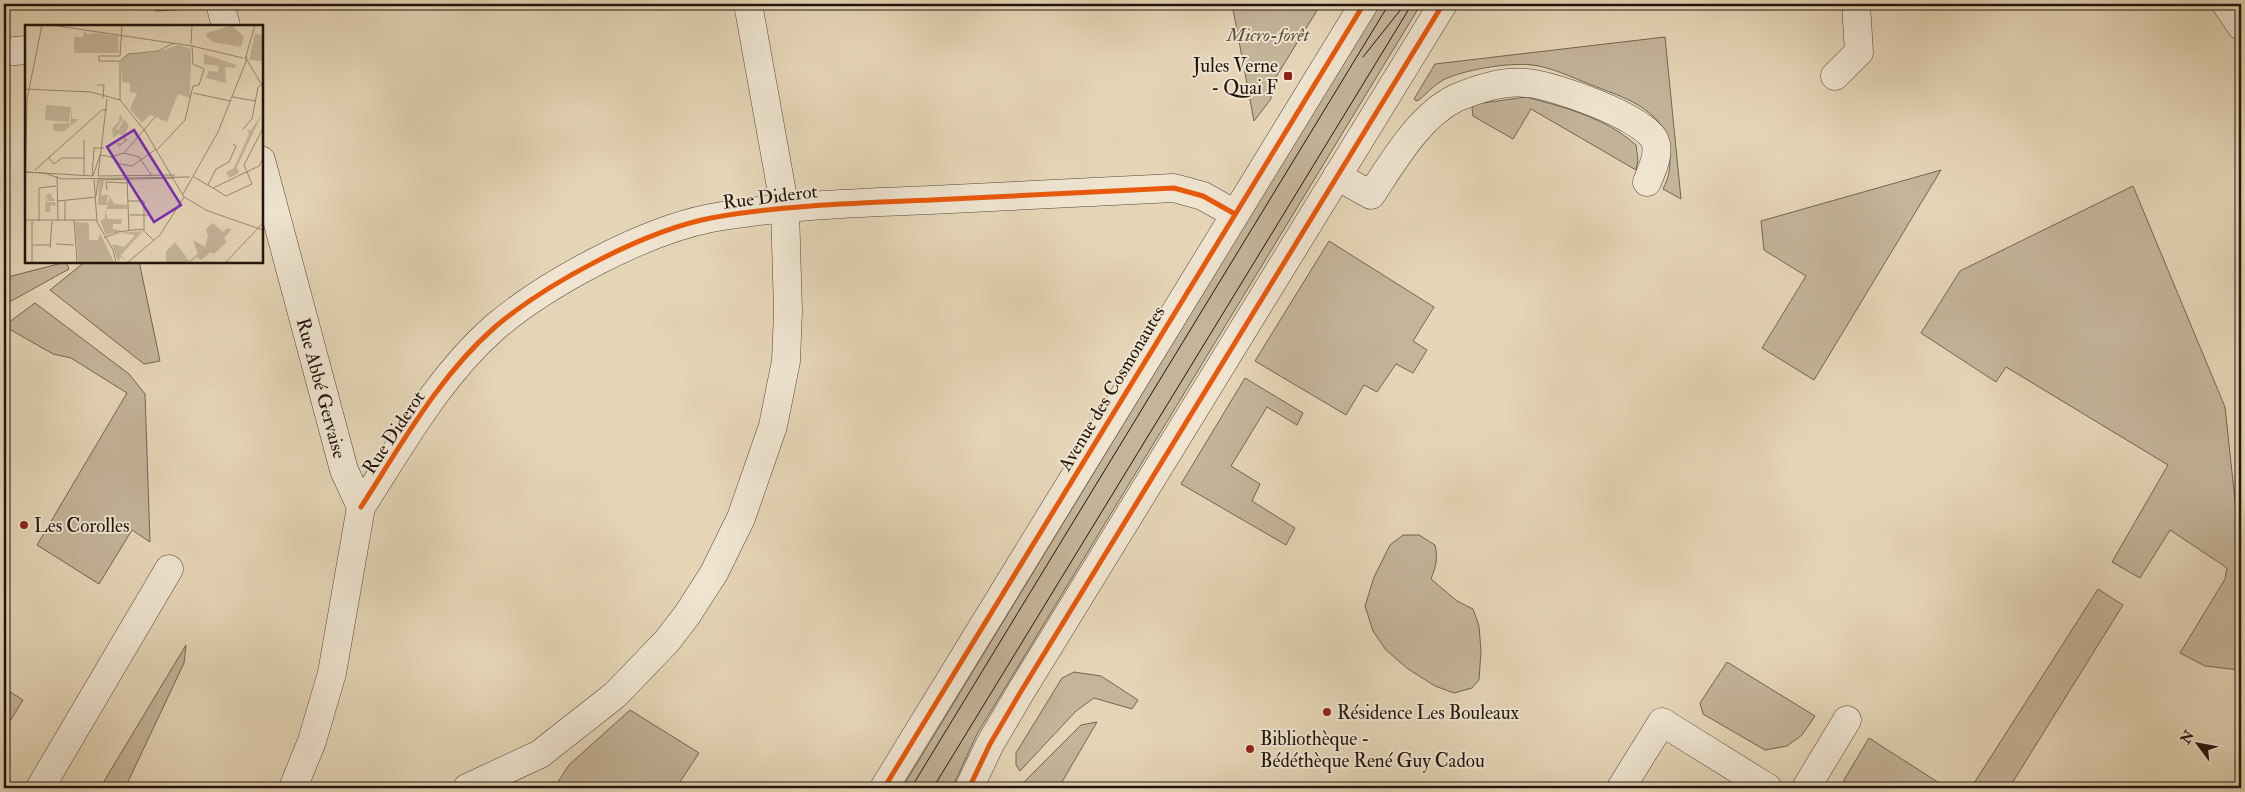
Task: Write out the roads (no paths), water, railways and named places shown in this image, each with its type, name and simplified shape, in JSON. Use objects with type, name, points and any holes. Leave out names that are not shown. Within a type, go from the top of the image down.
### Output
[{"type":"street","points":[[467,788],[540,754],[615,694],[667,641],[687,615],[714,573],[741,518],[773,426],[786,361],[788,311],[785,209],[748,4]]},
{"type":"street","name":"Avenue des Cosmonautes","points":[[884,788],[1364,4]]},
{"type":"street","points":[[970,788],[990,744],[1020,693],[1443,4]]},
{"type":"street","points":[[1835,76],[1859,52],[1856,4]]},
{"type":"street","points":[[2226,4],[2241,26]]},
{"type":"street","points":[[4,52],[25,50]]},
{"type":"street","points":[[1337,176],[1371,195],[1410,137],[1455,99],[1500,84],[1526,82],[1557,89],[1602,107],[1644,127],[1655,140],[1656,160],[1647,182]]},
{"type":"street","name":"Rue Abbé Gervaise","points":[[262,164],[344,470],[361,507]]},
{"type":"street","name":"Rue Diderot","points":[[361,507],[430,401],[466,356],[495,327],[530,301],[588,267],[645,239],[709,219],[754,211],[816,205],[1174,188],[1203,196],[1235,214]]},
{"type":"street","points":[[293,788],[312,740],[332,672],[361,507]]},
{"type":"street","points":[[40,788],[169,569]]},
{"type":"street","points":[[1806,788],[1847,720]]},
{"type":"street","points":[[1622,788],[1662,722],[1738,780],[1768,788]]},
{"type":"tram line","points":[[911,788],[1389,4]]},
{"type":"tram line","points":[[933,788],[1412,4]]},
{"type":"tram line","points":[[1363,57],[1402,8]]},
{"type":"place","name":"Jules Verne - Quai F","points":[[1288,76]]},
{"type":"place","name":"Les Corolles","points":[[24,525]]},
{"type":"place","name":"Résidence Les Bouleaux","points":[[1327,712]]},
{"type":"place","name":"Bibliothèque - Bédéthèque René Guy Cadou","points":[[1250,749]]},
{"type":"park label","name":"Micro-forêt","points":[[1268,34]]}]
